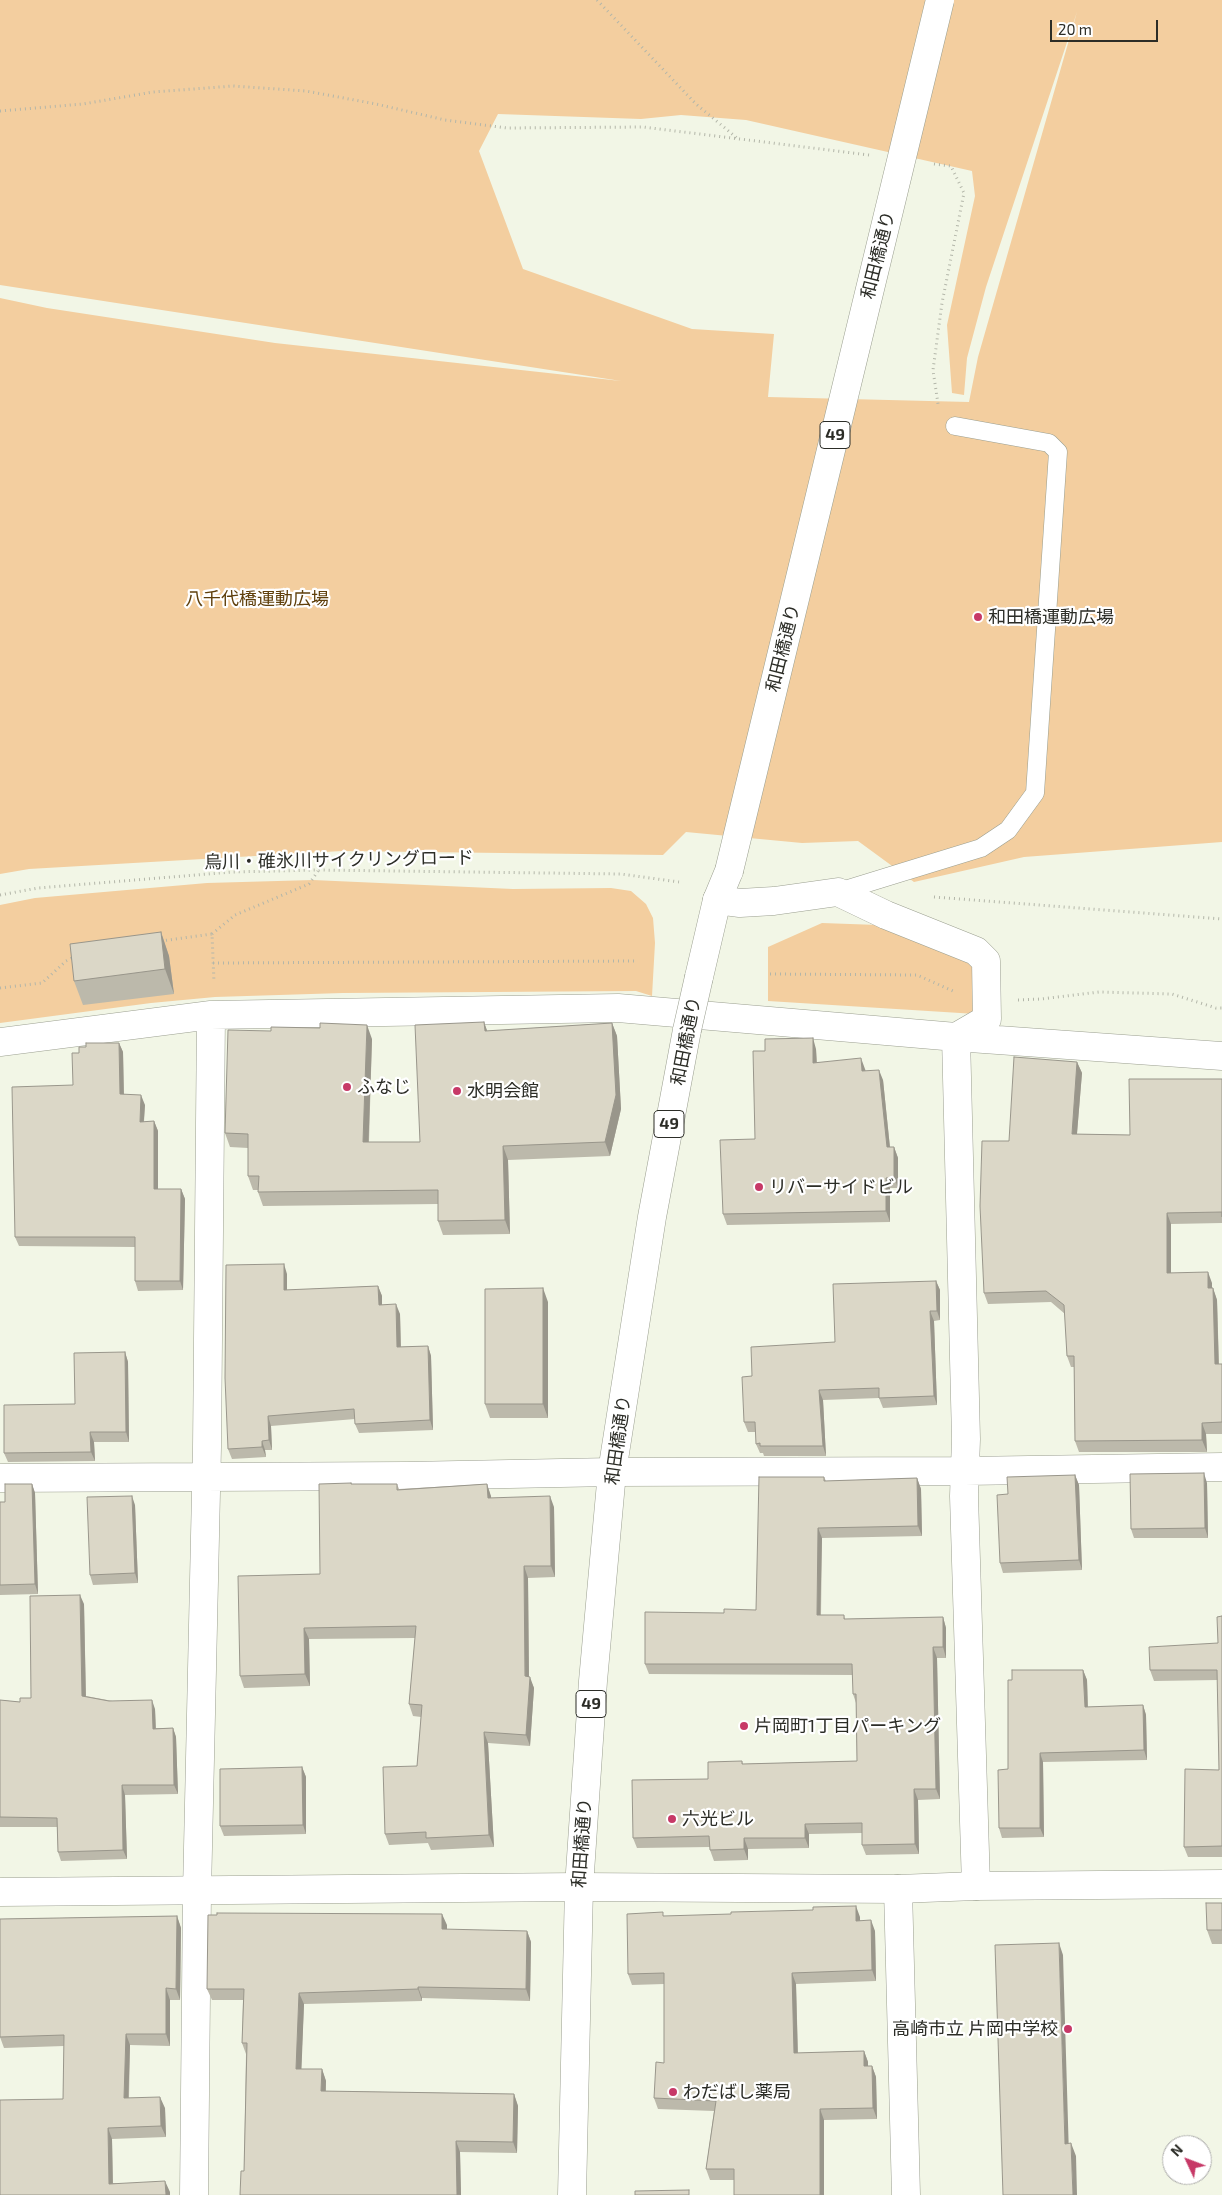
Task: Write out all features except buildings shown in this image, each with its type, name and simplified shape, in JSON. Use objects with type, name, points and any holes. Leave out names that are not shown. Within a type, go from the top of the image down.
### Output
[{"type":"street","name":"和田橋通り","points":[[572,2195],[579,1887],[593,1682],[612,1472],[652,1217],[699,976],[717,900],[730,871],[940,0]]},
{"type":"street","points":[[717,900],[740,903],[774,902],[838,892],[886,915],[976,951],[986,960],[987,1019],[956,1037]]},
{"type":"street","points":[[0,1042],[214,1015],[618,1008],[956,1037],[1222,1056]]},
{"type":"street","points":[[194,2195],[197,1892],[214,1015]]},
{"type":"street","points":[[956,1037],[976,1886]]},
{"type":"street","points":[[0,1478],[407,1476],[612,1472],[965,1471],[1222,1467]]},
{"type":"street","points":[[0,1892],[197,1892],[579,1887],[898,1889],[976,1886],[1222,1884]]},
{"type":"street","points":[[898,1889],[906,2195]]},
{"type":"lane","points":[[838,892],[981,848],[1008,830],[1035,793],[1058,452],[1049,444],[955,426]]},
{"type":"path","points":[[597,0],[696,104],[737,138]]},
{"type":"path","points":[[0,111],[83,104],[153,92],[233,86],[306,91],[376,104],[445,120],[507,128],[643,127],[873,156]]},
{"type":"path","points":[[932,164],[951,166],[964,193],[942,303],[933,370],[936,400],[943,415],[955,426]]},
{"type":"path","points":[[154,942],[212,934],[235,915],[310,884],[318,870]]},
{"type":"path","name":"烏川・碓氷川サイクリングロード","points":[[0,895],[38,888],[223,873],[318,870],[620,874],[679,882]]},
{"type":"path","points":[[926,897],[1222,919]]},
{"type":"path","points":[[212,934],[214,1015]]},
{"type":"path","points":[[0,988],[42,983],[66,961],[80,955]]},
{"type":"path","points":[[213,963],[638,961]]},
{"type":"green space","name":"八千代橋運動広場","points":[[0,0],[1222,0],[1222,842],[1024,857],[914,882],[858,841],[802,843],[686,832],[663,855],[342,851],[29,869],[0,874],[0,298],[47,308],[275,343],[621,381],[0,285]],"holes":[[[1077,12],[978,357],[969,402],[768,397],[774,334],[692,329],[523,269],[479,151],[498,114],[641,119],[681,115],[746,120],[972,171],[975,196],[947,325],[952,393],[964,395],[967,358],[986,287]]]},
{"type":"green space","points":[[313,880],[513,889],[611,888],[631,891],[646,904],[653,918],[655,943],[652,996],[636,991],[343,993],[215,997],[151,1003],[0,1023],[0,905],[35,898],[207,883]]},
{"type":"green space","points":[[822,923],[878,925],[978,959],[976,1014],[768,1001],[768,947]]},
{"type":"place","name":"和田橋運動広場","points":[[978,617]]},
{"type":"place","name":"ふなじ","points":[[347,1087]]},
{"type":"place","name":"水明会館","points":[[457,1091]]},
{"type":"place","name":"リバーサイドビル","points":[[759,1187]]},
{"type":"place","name":"片岡町1丁目パーキング","points":[[744,1726]]},
{"type":"place","name":"六光ビル","points":[[672,1819]]},
{"type":"place","name":"高崎市立 片岡中学校","points":[[1068,2029]]},
{"type":"place","name":"わだばし薬局","points":[[673,2092]]}]
